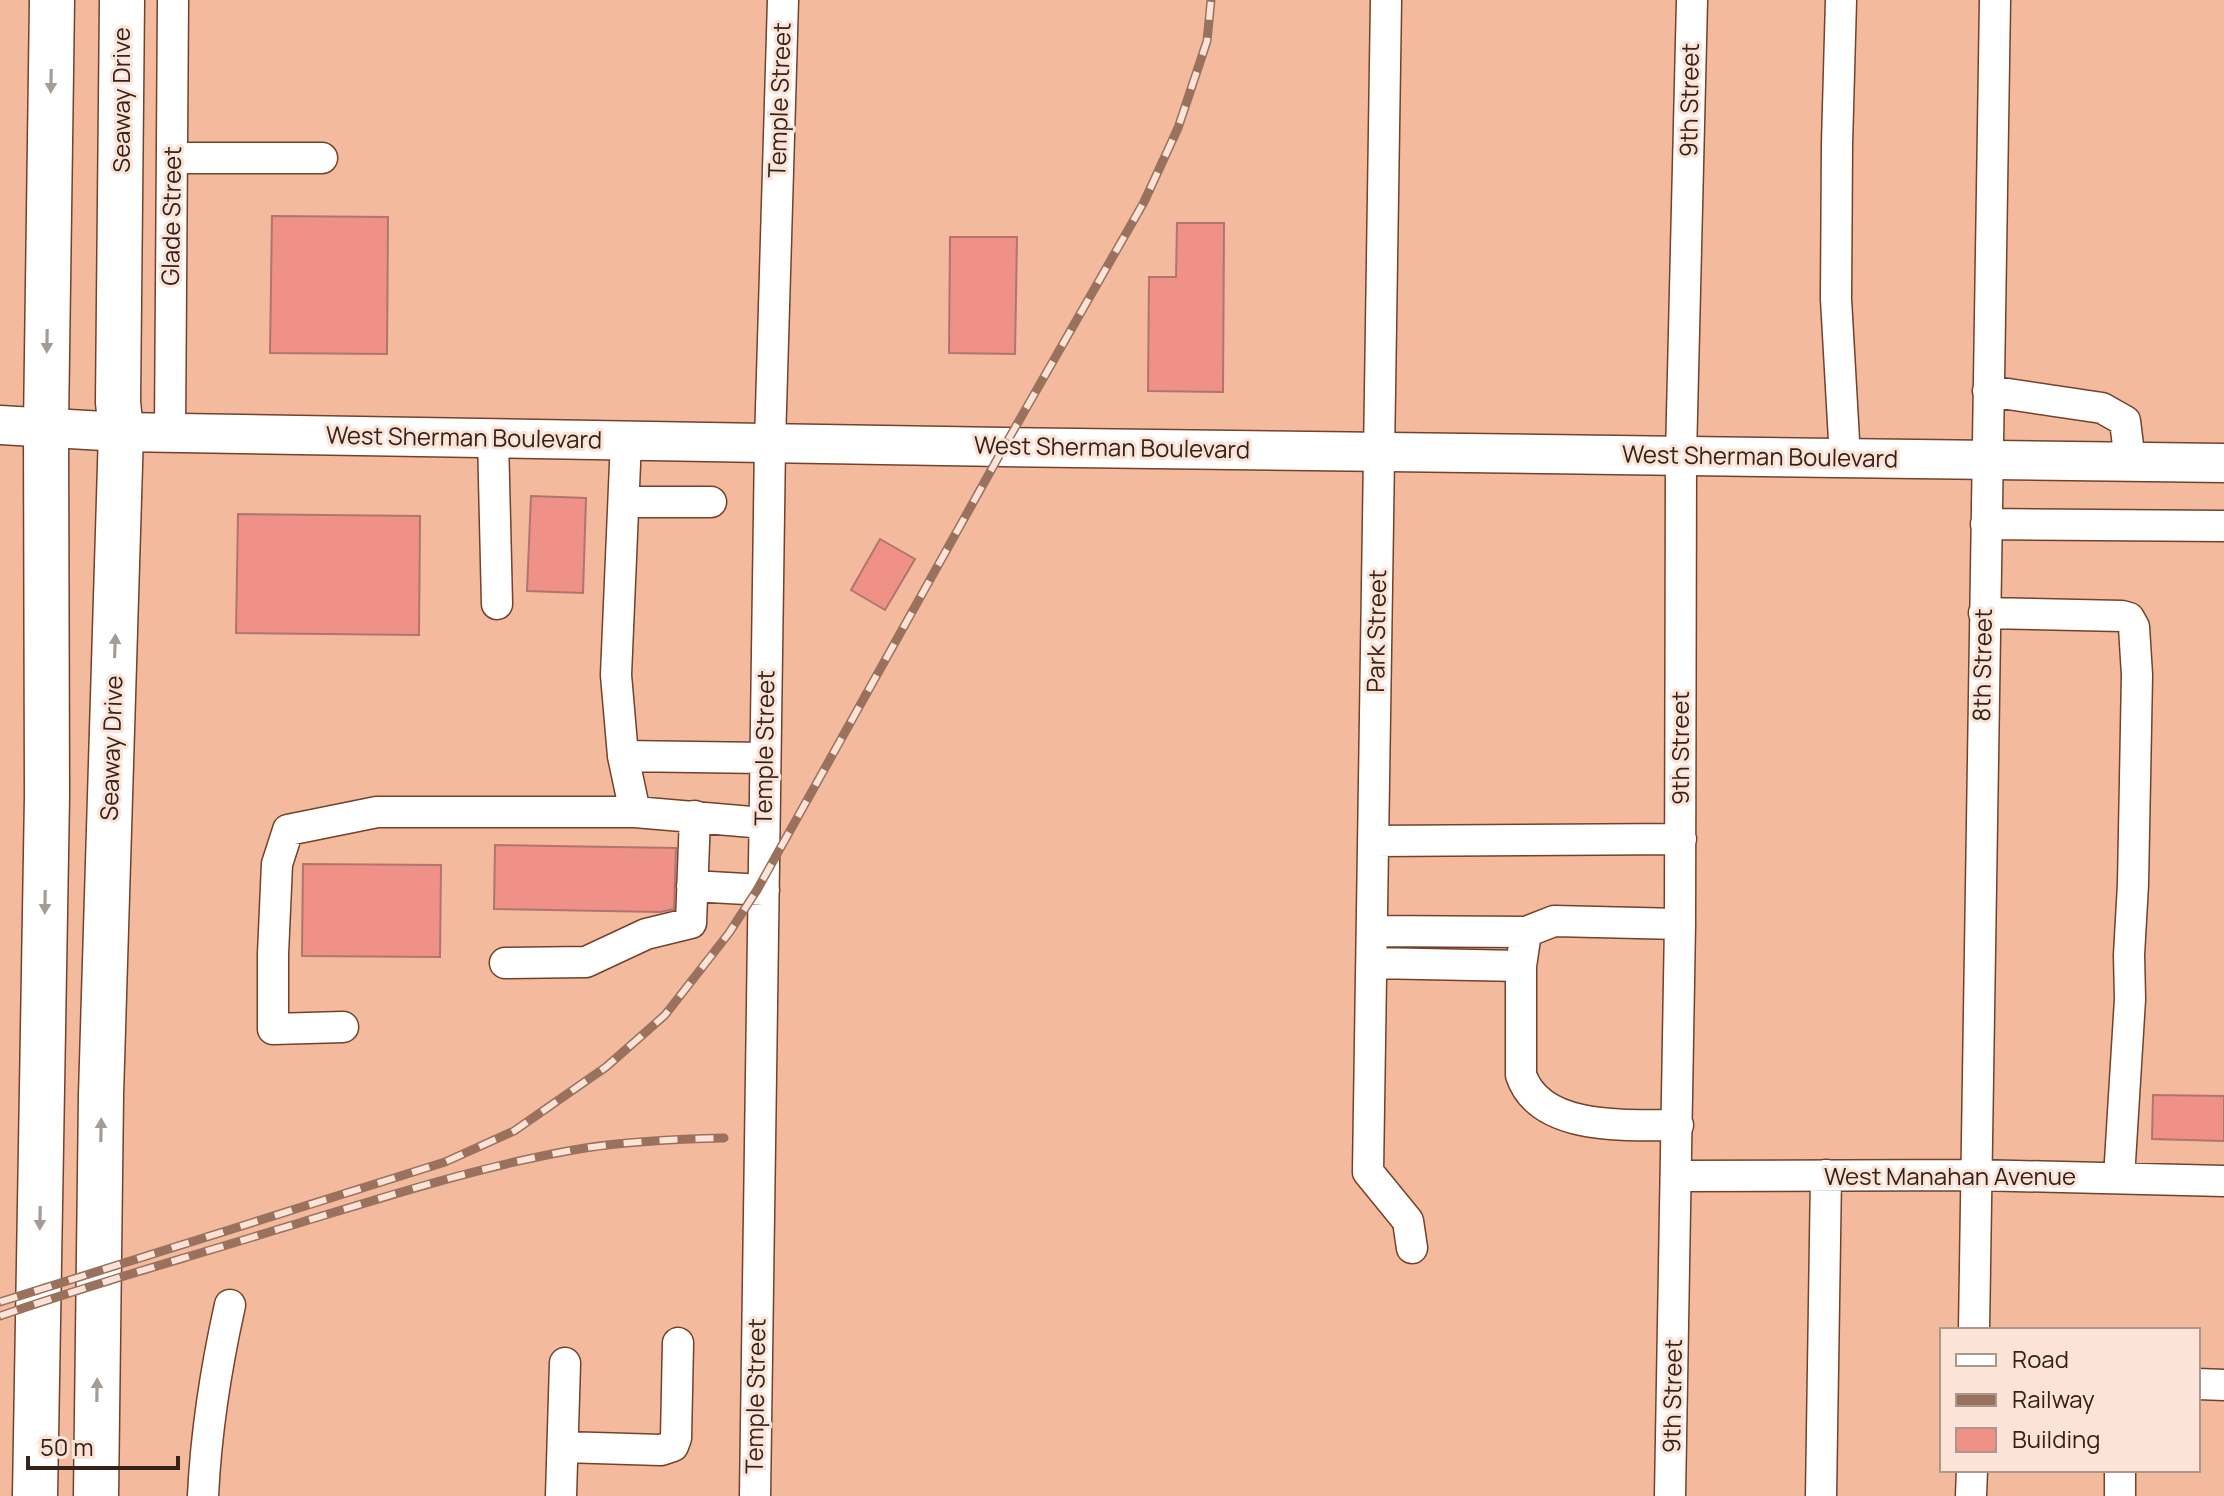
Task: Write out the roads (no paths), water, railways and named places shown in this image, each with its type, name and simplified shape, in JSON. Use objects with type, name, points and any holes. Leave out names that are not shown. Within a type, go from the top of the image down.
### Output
[{"type":"highway","points":[[104,0],[103,355],[119,417]]},
{"type":"highway","name":"Seaway Drive","points":[[96,1496],[101,1095],[119,417],[122,0]]},
{"type":"highway","points":[[35,1496],[47,796],[46,426],[52,1]]},
{"type":"highway","points":[[47,476],[63,516],[64,859],[78,870],[92,868],[103,857],[109,841]]},
{"type":"main road","name":"West Sherman Boulevard","points":[[0,425],[46,426],[119,417],[170,431],[770,443],[2224,463]]},
{"type":"street","name":"Glade Street","points":[[170,431],[173,0]]},
{"type":"street","name":"Temple Street","points":[[755,1496],[770,443],[783,0]]},
{"type":"street","name":"Park Street","points":[[1386,0],[1368,1172],[1408,1221],[1412,1248]]},
{"type":"street","name":"9th Street","points":[[1670,1496],[1678,1125],[1681,456],[1692,0]]},
{"type":"street","points":[[1841,0],[1836,299],[1845,458]]},
{"type":"street","name":"8th Street","points":[[1974,1328],[1995,0]]},
{"type":"street","points":[[173,158],[322,158]]},
{"type":"street","points":[[1988,391],[2102,408],[2125,421],[2130,462]]},
{"type":"street","points":[[493,438],[497,604]]},
{"type":"street","points":[[626,440],[616,675],[623,756],[635,812]]},
{"type":"street","points":[[624,502],[711,502]]},
{"type":"street","points":[[1986,524],[2224,526]]},
{"type":"street","points":[[1984,613],[2122,616],[2129,618],[2134,627],[2137,675],[2130,999],[2119,1178]]},
{"type":"street","points":[[623,756],[765,758]]},
{"type":"street","points":[[343,1027],[273,1029],[277,864],[288,830],[377,812],[635,812],[764,823]]},
{"type":"street","points":[[505,963],[586,962],[646,934],[691,923],[695,816]]},
{"type":"street","points":[[1374,841],[1681,839]]},
{"type":"street","points":[[692,886],[764,890]]},
{"type":"street","points":[[1373,931],[1526,932],[1554,921],[1680,924]]},
{"type":"street","points":[[1526,932],[1521,966],[1521,1075],[1526,1089],[1534,1099],[1558,1112],[1595,1122],[1678,1125]]},
{"type":"street","points":[[1372,963],[1521,966]]},
{"type":"street","points":[[1821,1496],[1826,1175]]},
{"type":"street","name":"West Manahan Avenue","points":[[1677,1176],[1976,1175],[2224,1181]]},
{"type":"street","points":[[203,1496],[210,1414],[230,1305]]},
{"type":"street","points":[[563,1447],[661,1450],[673,1446],[676,1438],[678,1343]]},
{"type":"street","points":[[561,1496],[565,1363]]},
{"type":"street","points":[[2200,1384],[2224,1385]]},
{"type":"street","points":[[1971,1496],[1972,1472]]},
{"type":"street","points":[[2120,1472],[2120,1496]]},
{"type":"railway","points":[[0,1302],[445,1162],[514,1131],[606,1067],[665,1015],[729,933],[757,890],[1144,202],[1178,128],[1207,41],[1211,0]]},
{"type":"railway","points":[[0,1316],[469,1173],[602,1146],[724,1138]]}]
